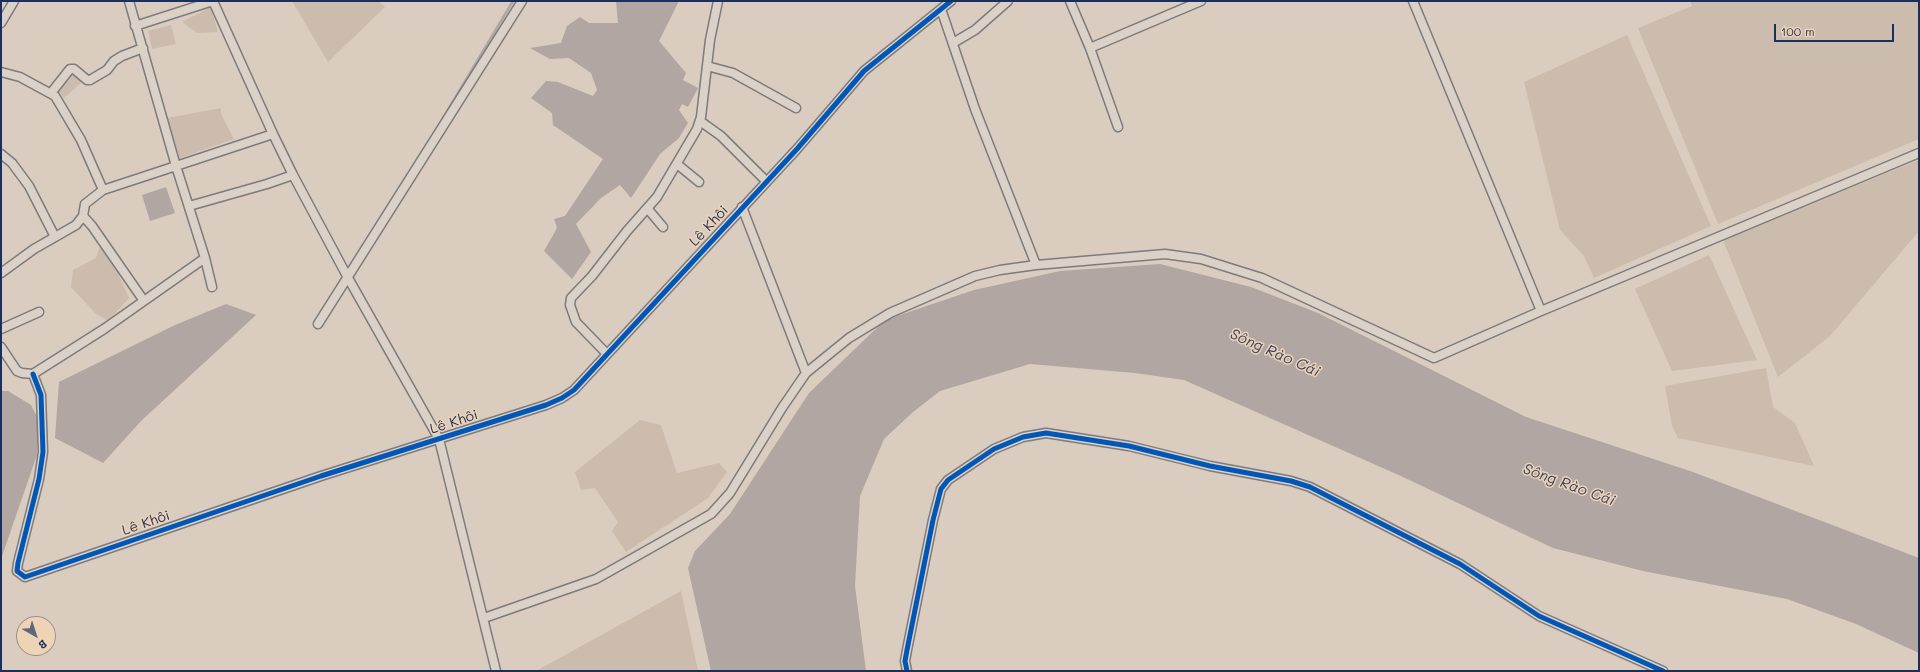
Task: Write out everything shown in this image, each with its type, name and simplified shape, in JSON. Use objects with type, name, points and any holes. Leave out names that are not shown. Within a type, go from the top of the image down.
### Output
[{"type":"street","points":[[1,23],[14,1]]},
{"type":"street","points":[[129,1],[176,166],[205,258],[212,287]]},
{"type":"street","points":[[135,26],[213,1],[293,175],[347,276],[439,439],[496,671]]},
{"type":"street","points":[[318,324],[522,1]]},
{"type":"street","points":[[608,354],[576,322],[570,305],[571,298],[592,276],[647,208],[677,164],[691,140],[700,121],[713,22],[718,1]]},
{"type":"street","name":"Lê Khôi","points":[[33,374],[41,395],[43,452],[39,479],[18,563],[18,572],[25,577],[321,476],[546,405],[562,398],[574,390],[797,148],[864,71],[951,1]]},
{"type":"street","points":[[952,43],[975,30],[1008,1]]},
{"type":"street","points":[[1070,1],[1090,48],[1118,127]]},
{"type":"street","points":[[1090,48],[1201,1]]},
{"type":"street","points":[[1413,1],[1541,311]]},
{"type":"street","points":[[941,9],[976,109],[1036,265]]},
{"type":"street","points":[[51,93],[66,73],[72,68],[87,80],[90,80],[107,70],[118,59],[143,48]]},
{"type":"street","points":[[707,66],[733,73],[796,108]]},
{"type":"street","points":[[1,72],[20,77],[51,93],[69,118],[103,190]]},
{"type":"street","points":[[700,121],[722,136],[766,180]]},
{"type":"street","points":[[1,273],[34,249],[76,225],[83,216],[85,204],[103,190],[273,134]]},
{"type":"street","points":[[484,618],[596,579],[711,514],[730,493],[782,408],[806,373],[863,328],[890,312],[975,276],[1000,270],[1036,265],[1165,254],[1201,259],[1222,264],[1262,278],[1434,358],[1541,311],[1919,153]]},
{"type":"street","points":[[1,154],[12,163],[29,186],[55,237]]},
{"type":"street","points":[[677,164],[699,182]]},
{"type":"street","points":[[188,206],[293,175]]},
{"type":"street","points":[[742,207],[806,373]]},
{"type":"street","points":[[647,208],[663,227]]},
{"type":"street","points":[[83,216],[92,226],[144,301]]},
{"type":"street","points":[[1,347],[17,371],[33,374],[104,329],[205,258]]},
{"type":"street","points":[[1,329],[39,312]]},
{"type":"street","points":[[907,671],[905,661],[906,650],[933,520],[941,489],[948,480],[994,449],[1023,436],[1046,433],[1129,446],[1210,466],[1291,481],[1310,487],[1460,564],[1534,613],[1663,671]]},
{"type":"shaded area","points":[[292,1],[379,1],[385,7],[328,62]]},
{"type":"shaded area","points":[[1690,1],[1919,1],[1919,139],[1718,224],[1638,28],[1692,6]]},
{"type":"shaded area","points":[[211,7],[218,32],[197,33],[182,22]]},
{"type":"shaded area","points":[[171,25],[176,44],[152,49],[148,31]]},
{"type":"shaded area","points":[[1627,35],[1711,226],[1594,278],[1584,256],[1560,230],[1524,82]]},
{"type":"shaded area","points":[[72,71],[82,82],[64,98],[57,89]]},
{"type":"shaded area","points":[[221,108],[221,114],[234,139],[180,158],[167,118]]},
{"type":"shaded area","points":[[1919,160],[1919,231],[1830,336],[1778,377],[1723,240]]},
{"type":"shaded area","points":[[103,238],[129,298],[108,321],[95,313],[71,287],[73,270],[96,258]]},
{"type":"shaded area","points":[[1709,255],[1757,360],[1672,371],[1635,289]]},
{"type":"shaded area","points":[[1766,368],[1773,407],[1795,423],[1814,466],[1678,438],[1672,426],[1665,386]]},
{"type":"shaded area","points":[[640,420],[661,425],[677,473],[719,463],[727,472],[708,498],[626,552],[612,531],[618,522],[595,488],[581,490],[575,472]]},
{"type":"shaded area","points":[[681,591],[698,671],[536,671]]},
{"type":"water","points":[[616,1],[679,1],[659,41],[686,73],[683,80],[698,88],[688,107],[682,104],[679,110],[688,123],[679,138],[660,154],[631,198],[620,185],[601,198],[576,224],[591,252],[572,279],[544,251],[557,228],[554,219],[565,216],[603,159],[553,125],[552,113],[531,98],[546,81],[558,82],[593,96],[597,90],[591,73],[569,58],[550,59],[530,48],[561,43],[567,26],[580,17],[589,23],[618,23]]},
{"type":"water","points":[[166,187],[175,213],[150,221],[142,195]]},
{"type":"water","name":"Sông Rào Cái","points":[[1160,264],[1251,287],[1318,313],[1526,417],[1693,472],[1919,558],[1919,653],[1856,624],[1787,599],[1643,571],[1553,548],[1403,477],[1184,380],[1135,373],[1030,364],[940,391],[913,412],[884,439],[860,496],[855,586],[866,671],[711,671],[688,568],[695,551],[730,514],[809,393],[885,320],[974,290],[1060,271]]},
{"type":"water","points":[[226,304],[256,315],[141,421],[103,463],[55,438],[59,382],[175,325]]},
{"type":"water","points":[[1,391],[8,391],[31,405],[37,417],[37,455],[1,559]]},
{"type":"waterway","points":[[430,140],[513,1]]},
{"type":"cycle path","points":[[33,374],[41,395],[43,452],[39,479],[18,563],[17,571],[25,577],[321,476],[546,405],[562,398],[574,390],[797,149],[864,71],[951,1]]},
{"type":"cycle path","points":[[907,671],[905,661],[907,650],[933,520],[941,489],[948,480],[994,449],[1023,437],[1046,433],[1129,446],[1210,466],[1291,481],[1310,487],[1460,564],[1539,616],[1663,671]]}]
